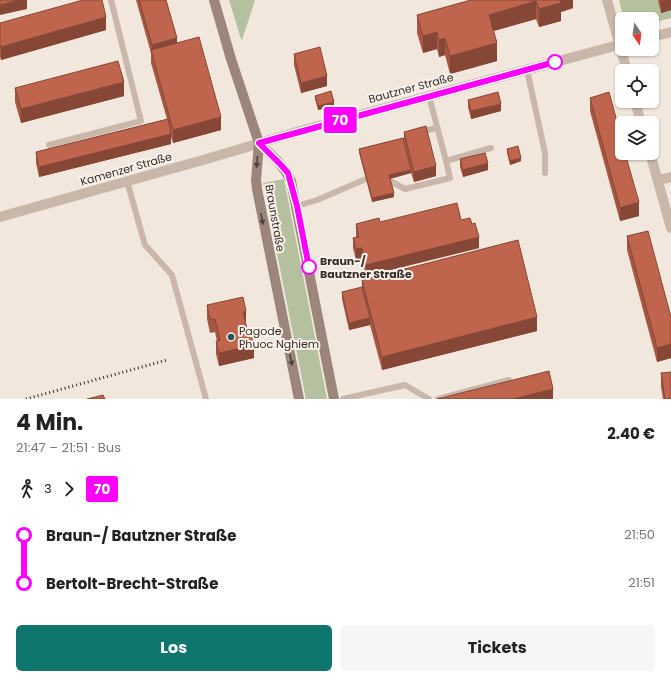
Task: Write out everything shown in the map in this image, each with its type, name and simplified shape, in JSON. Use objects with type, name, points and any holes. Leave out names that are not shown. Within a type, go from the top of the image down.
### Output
[{"type":"main road","points":[[214,0],[231,59],[259,143]]},
{"type":"main road","name":"Braunstraße","points":[[259,143],[288,173],[297,206],[334,399]]},
{"type":"main road","name":"Braunstraße","points":[[259,143],[256,180],[257,189],[299,399]]},
{"type":"street","points":[[607,0],[615,25]]},
{"type":"street","points":[[659,35],[671,32]]},
{"type":"street","name":"Bautzner Straße","points":[[259,143],[615,46]]},
{"type":"street","name":"Kamenzer Straße","points":[[0,216],[128,182],[259,143]]},
{"type":"street","points":[[652,160],[671,228]]},
{"type":"street","points":[[658,180],[671,177]]},
{"type":"lane","points":[[49,145],[141,121],[111,0]]},
{"type":"lane","points":[[527,70],[545,153],[545,173]]},
{"type":"lane","points":[[390,181],[405,189],[450,178],[429,96]]},
{"type":"lane","points":[[416,133],[437,128]]},
{"type":"lane","points":[[446,161],[491,148]]},
{"type":"lane","points":[[297,206],[317,200],[366,179]]},
{"type":"lane","points":[[128,182],[146,245],[172,275],[206,399]]},
{"type":"lane","points":[[438,399],[509,380]]},
{"type":"lane","points":[[343,399],[405,385],[429,399]]},
{"type":"green space","points":[[229,0],[255,0],[242,40],[241,39]]},
{"type":"green space","points":[[619,0],[671,0],[671,18],[659,21],[659,12],[622,12]]},
{"type":"green space","points":[[284,179],[327,399],[306,399],[263,183]]},
{"type":"building","points":[[0,0],[19,0],[0,5]]},
{"type":"building","points":[[83,0],[102,0],[106,17],[1,47],[0,23]]},
{"type":"building","points":[[139,0],[166,0],[177,38],[152,45]]},
{"type":"building","points":[[471,0],[560,0],[561,3],[539,9],[536,1],[489,15],[497,43],[450,56],[445,38],[439,40],[437,32],[423,36],[417,15]]},
{"type":"building","points":[[199,37],[221,117],[173,130],[151,50]]},
{"type":"building","points":[[320,47],[327,76],[301,83],[294,54]]},
{"type":"building","points":[[118,61],[124,82],[21,109],[15,88]]},
{"type":"building","points":[[331,91],[334,102],[318,106],[315,96]]},
{"type":"building","points":[[498,92],[501,104],[471,111],[468,100]]},
{"type":"building","points":[[609,92],[616,116],[615,160],[627,160],[639,202],[620,208],[590,98]]},
{"type":"building","points":[[168,119],[171,134],[39,167],[36,152]]},
{"type":"building","points":[[426,126],[436,166],[414,172],[404,132]]},
{"type":"building","points":[[403,138],[411,170],[389,175],[394,193],[372,198],[359,149]]},
{"type":"building","points":[[518,146],[521,158],[510,161],[507,149]]},
{"type":"building","points":[[485,153],[488,163],[463,170],[460,159]]},
{"type":"building","points":[[457,203],[461,220],[470,218],[472,224],[475,223],[479,237],[366,265],[362,248],[356,249],[353,238],[359,237],[356,224],[379,218],[380,222]]},
{"type":"building","points":[[648,231],[671,317],[671,344],[657,348],[627,236]]},
{"type":"building","points":[[518,240],[537,317],[382,357],[362,280]]},
{"type":"building","points":[[362,287],[370,318],[349,323],[342,292]]},
{"type":"building","points":[[243,297],[246,311],[243,312],[248,333],[251,332],[254,345],[219,353],[216,341],[220,340],[215,319],[210,319],[207,305]]},
{"type":"building","points":[[549,371],[553,389],[512,399],[437,399]]},
{"type":"building","points":[[671,372],[671,399],[665,399],[661,373]]},
{"type":"building","points":[[103,395],[105,399],[87,399]]},
{"type":"railway","points":[[26,399],[167,360]]},
{"type":"bus line","name":"70","points":[[309,267],[297,206],[288,173],[259,143],[555,62]]},
{"type":"place","name":"Braun-/ Bautzner Straße","points":[[309,267]]},
{"type":"place","name":"Pagode Phuoc Nghiem","points":[[231,337]]}]
